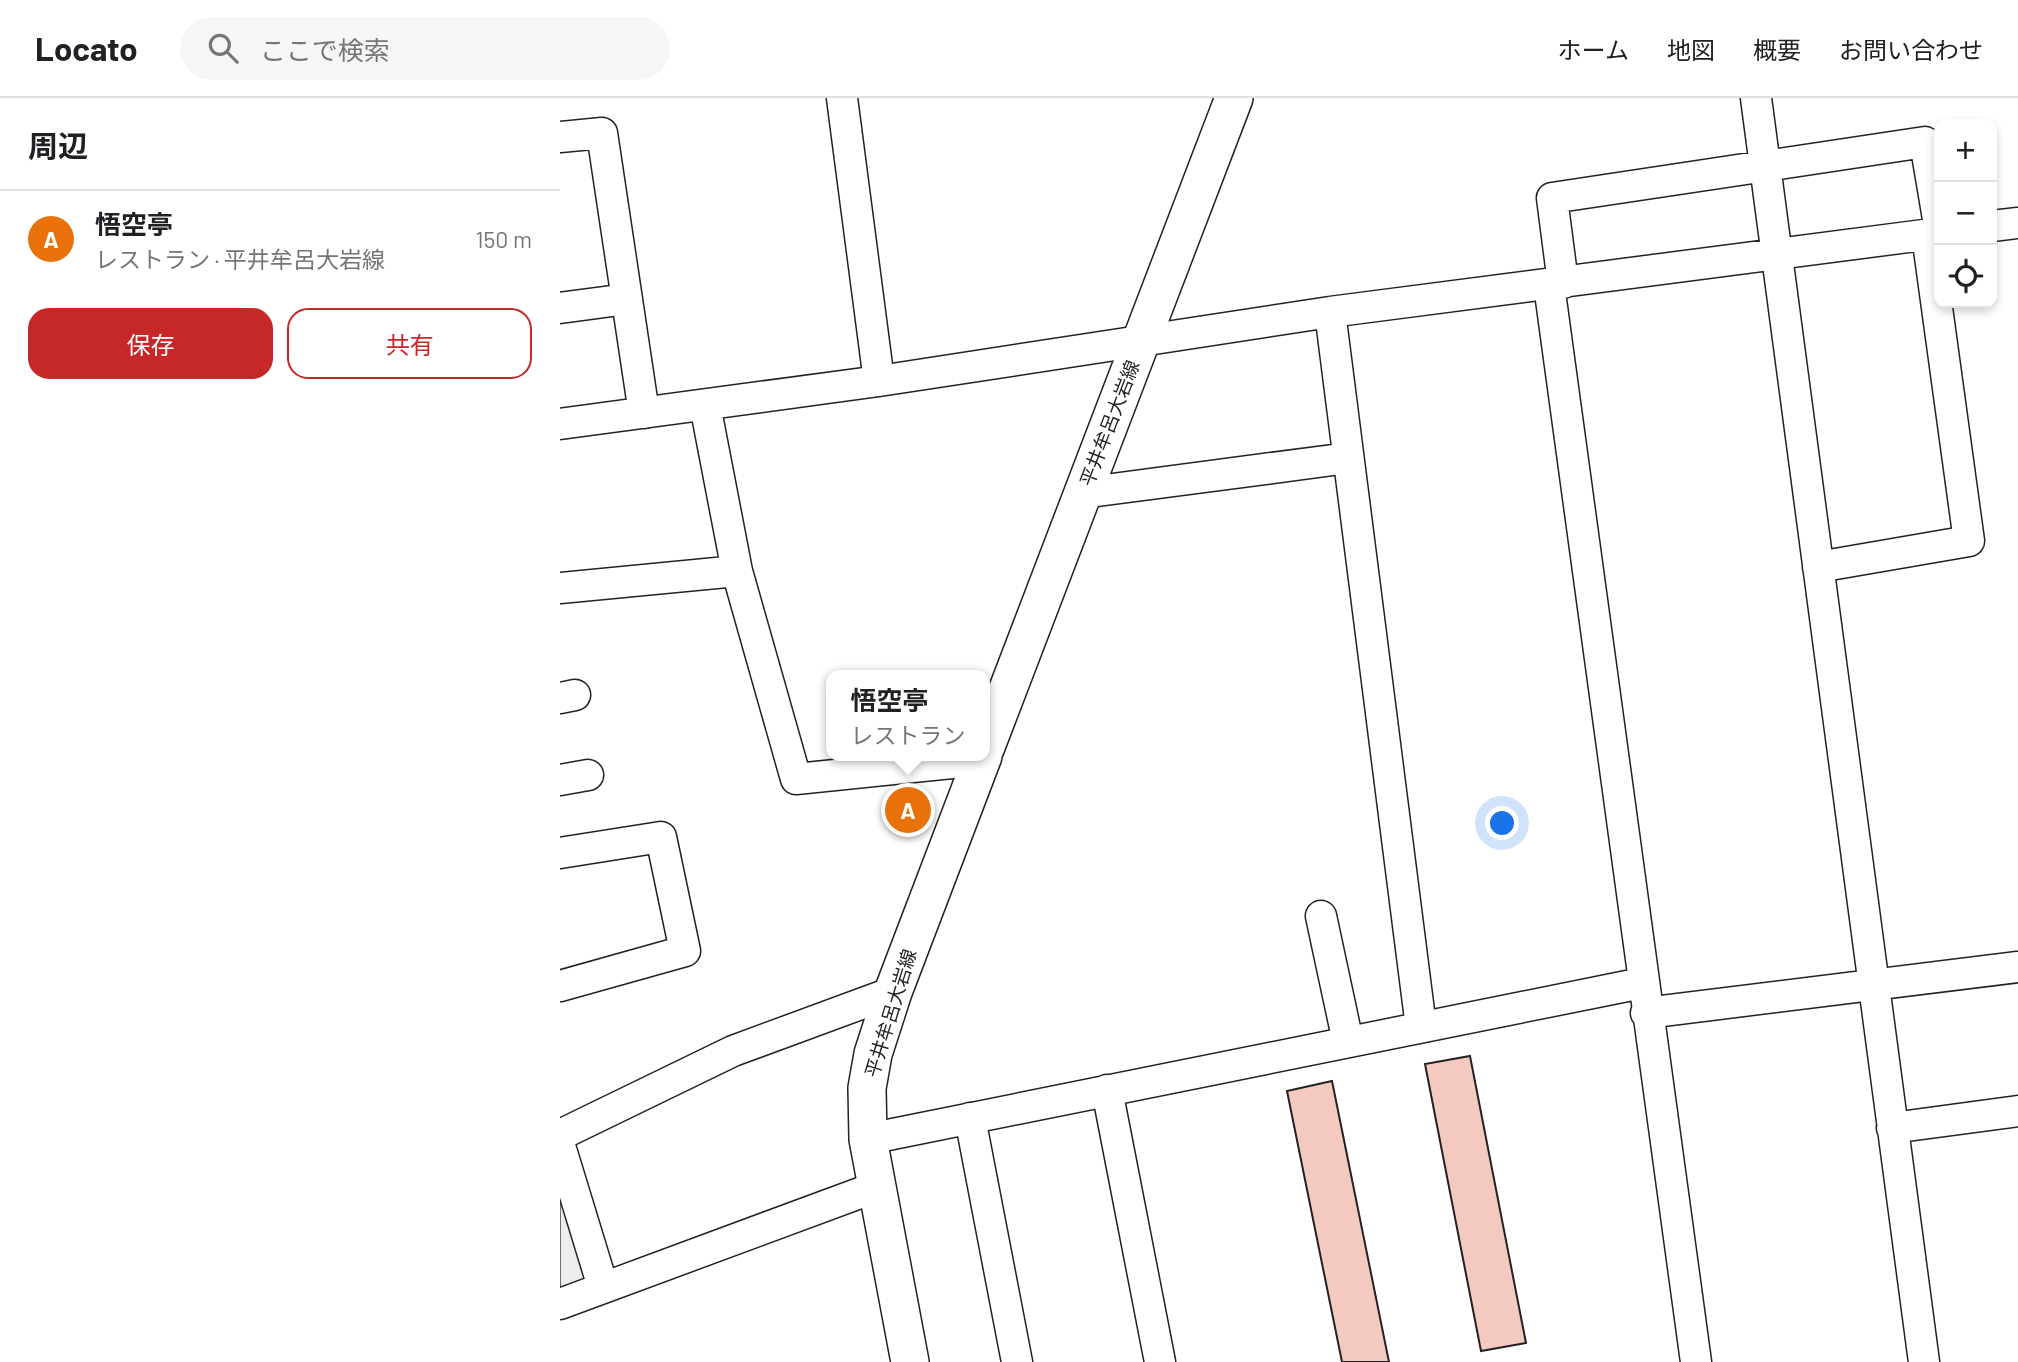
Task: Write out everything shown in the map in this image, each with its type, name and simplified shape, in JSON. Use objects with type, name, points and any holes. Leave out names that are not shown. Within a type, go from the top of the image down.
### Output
[{"type":"main road","name":"平井牟呂大岩線","points":[[990,736],[1234,98]]},
{"type":"main road","name":"平井牟呂大岩線","points":[[910,1362],[868,1139],[867,1088],[873,1054],[893,992],[981,761]]},
{"type":"street","points":[[842,98],[879,381]]},
{"type":"street","points":[[1756,98],[1924,1362]]},
{"type":"street","points":[[560,137],[602,133],[644,413]]},
{"type":"street","points":[[1696,1362],[1642,984],[1556,284],[1552,198],[1765,169],[1925,142],[1934,222]]},
{"type":"street","points":[[1997,225],[2018,223]]},
{"type":"street","points":[[560,424],[879,381],[1329,312],[1777,255],[1934,231]]},
{"type":"street","points":[[1818,567],[1969,541],[1937,245]]},
{"type":"street","points":[[560,308],[627,299]]},
{"type":"street","points":[[1329,312],[1421,1027]]},
{"type":"street","points":[[705,405],[737,571],[796,779],[936,761]]},
{"type":"street","points":[[1082,493],[1348,458]]},
{"type":"street","points":[[560,588],[737,571]]},
{"type":"street","points":[[560,853],[661,837],[685,951],[560,986]]},
{"type":"street","points":[[1321,916],[1348,1042]]},
{"type":"street","points":[[1646,1013],[2018,967]]},
{"type":"street","points":[[868,1139],[1642,984]]},
{"type":"street","points":[[560,1135],[733,1051],[893,992]]},
{"type":"street","points":[[1107,1090],[1160,1362]]},
{"type":"street","points":[[1892,1128],[2018,1111]]},
{"type":"street","points":[[970,1118],[1017,1362]]},
{"type":"street","points":[[560,1146],[603,1287]]},
{"type":"street","points":[[560,1304],[876,1187]]},
{"type":"shaded area","points":[[560,1188],[590,1281],[560,1294]]},
{"type":"building","points":[[1470,1056],[1526,1343],[1481,1351],[1425,1064]]},
{"type":"building","points":[[1332,1081],[1389,1362],[1342,1362],[1287,1091]]},
{"type":"place","name":"悟空亭","points":[[908,810]]}]
